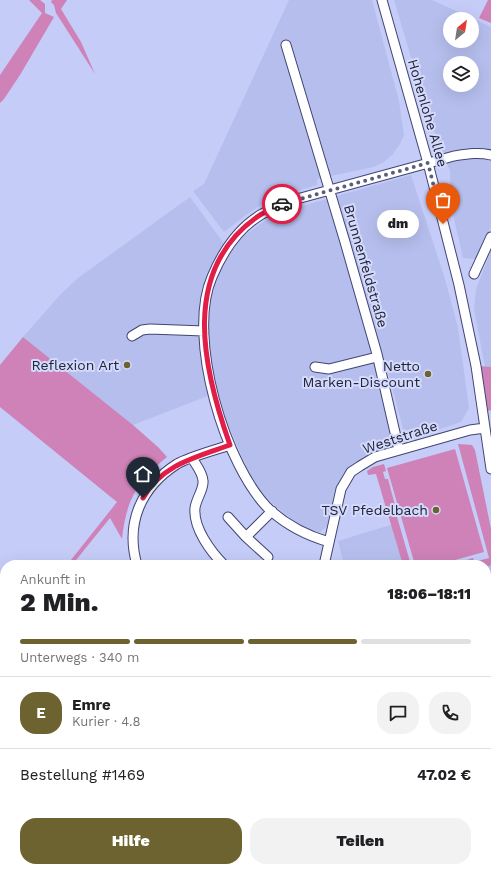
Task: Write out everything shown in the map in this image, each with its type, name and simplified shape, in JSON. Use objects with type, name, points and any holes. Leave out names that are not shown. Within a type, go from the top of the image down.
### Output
[{"type":"street","name":"Hohenlohe Allee","points":[[382,0],[428,163],[459,285],[476,366],[491,470]]},
{"type":"street","name":"Brunnenfeldstraße","points":[[286,45],[345,242],[377,357],[399,450]]},
{"type":"street","points":[[329,542],[312,537],[296,529],[272,511],[257,495],[245,476],[230,445],[217,407],[207,365],[204,331],[206,299],[211,278],[229,244],[246,226],[260,215],[286,202],[428,163],[472,153],[491,155]]},
{"type":"street","points":[[474,274],[491,237]]},
{"type":"street","points":[[132,336],[142,330],[150,329],[204,331]]},
{"type":"street","points":[[315,367],[329,369],[377,357]]},
{"type":"street","name":"Weststraße","points":[[325,560],[337,502],[341,489],[351,472],[375,457],[470,430],[485,428]]},
{"type":"street","points":[[135,560],[132,544],[133,528],[140,506],[147,491],[157,479],[178,463],[230,445]]},
{"type":"street","points":[[192,458],[200,472],[203,482],[195,507],[195,518],[208,546],[219,560]]},
{"type":"street","points":[[246,537],[272,511]]},
{"type":"street","points":[[228,517],[246,537],[268,557]]},
{"type":"shaded area","points":[[29,0],[40,0],[45,4],[45,13],[54,17],[20,75],[0,103],[0,75],[42,13]]},
{"type":"shaded area","points":[[52,0],[67,0],[61,9],[81,42],[95,74],[56,13],[54,5],[51,2]]},
{"type":"shaded area","points":[[289,0],[372,0],[399,101],[404,135],[400,144],[392,155],[384,162],[373,167],[317,179],[317,185],[271,199],[250,212],[224,232],[193,191],[204,184]]},
{"type":"shaded area","points":[[394,0],[432,0],[458,12],[443,12],[443,48],[479,48],[479,22],[491,27],[491,227],[476,259],[463,258],[451,206],[450,171],[428,115]]},
{"type":"shaded area","points":[[488,0],[491,0],[491,23],[479,18]]},
{"type":"shaded area","points":[[411,175],[445,279],[458,328],[469,408],[461,422],[416,437],[405,437],[386,363],[376,368],[392,444],[363,457],[344,472],[335,489],[327,526],[319,533],[309,531],[291,519],[273,504],[258,488],[248,471],[227,422],[218,392],[133,425],[23,337],[60,295],[78,278],[190,197],[230,252],[241,238],[266,220],[295,208]]},
{"type":"shaded area","points":[[491,251],[491,367],[485,367],[474,309],[476,289]]},
{"type":"shaded area","points":[[23,337],[133,425],[167,457],[148,475],[135,493],[126,513],[122,539],[110,518],[76,560],[71,560],[117,502],[0,407],[0,365]]},
{"type":"shaded area","points":[[479,366],[491,367],[491,410],[488,411]]},
{"type":"shaded area","points":[[458,444],[472,445],[475,450],[491,529],[491,560],[482,560],[489,558]]},
{"type":"shaded area","name":"TSV Pfedelbach","points":[[455,449],[484,552],[455,560],[414,560],[387,468]]},
{"type":"shaded area","points":[[384,464],[386,471],[383,472],[385,479],[388,479],[395,510],[410,560],[402,560],[376,474],[368,475],[367,471],[373,467]]},
{"type":"shaded area","points":[[397,523],[408,560],[343,560],[338,541]]},
{"type":"way so far","points":[[282,204],[428,163],[443,224]]},
{"type":"place","name":"dm","points":[[443,224]]},
{"type":"place","name":"Reflexion Art","points":[[127,365]]},
{"type":"place","name":"Netto Marken-Discount","points":[[428,374]]},
{"type":"place","name":"TSV Pfedelbach","points":[[436,510]]},
{"type":"route","points":[[143,498],[157,479],[178,463],[230,445],[213,394],[207,365],[204,331],[206,299],[211,278],[229,244],[246,226],[260,215],[282,204]]}]
